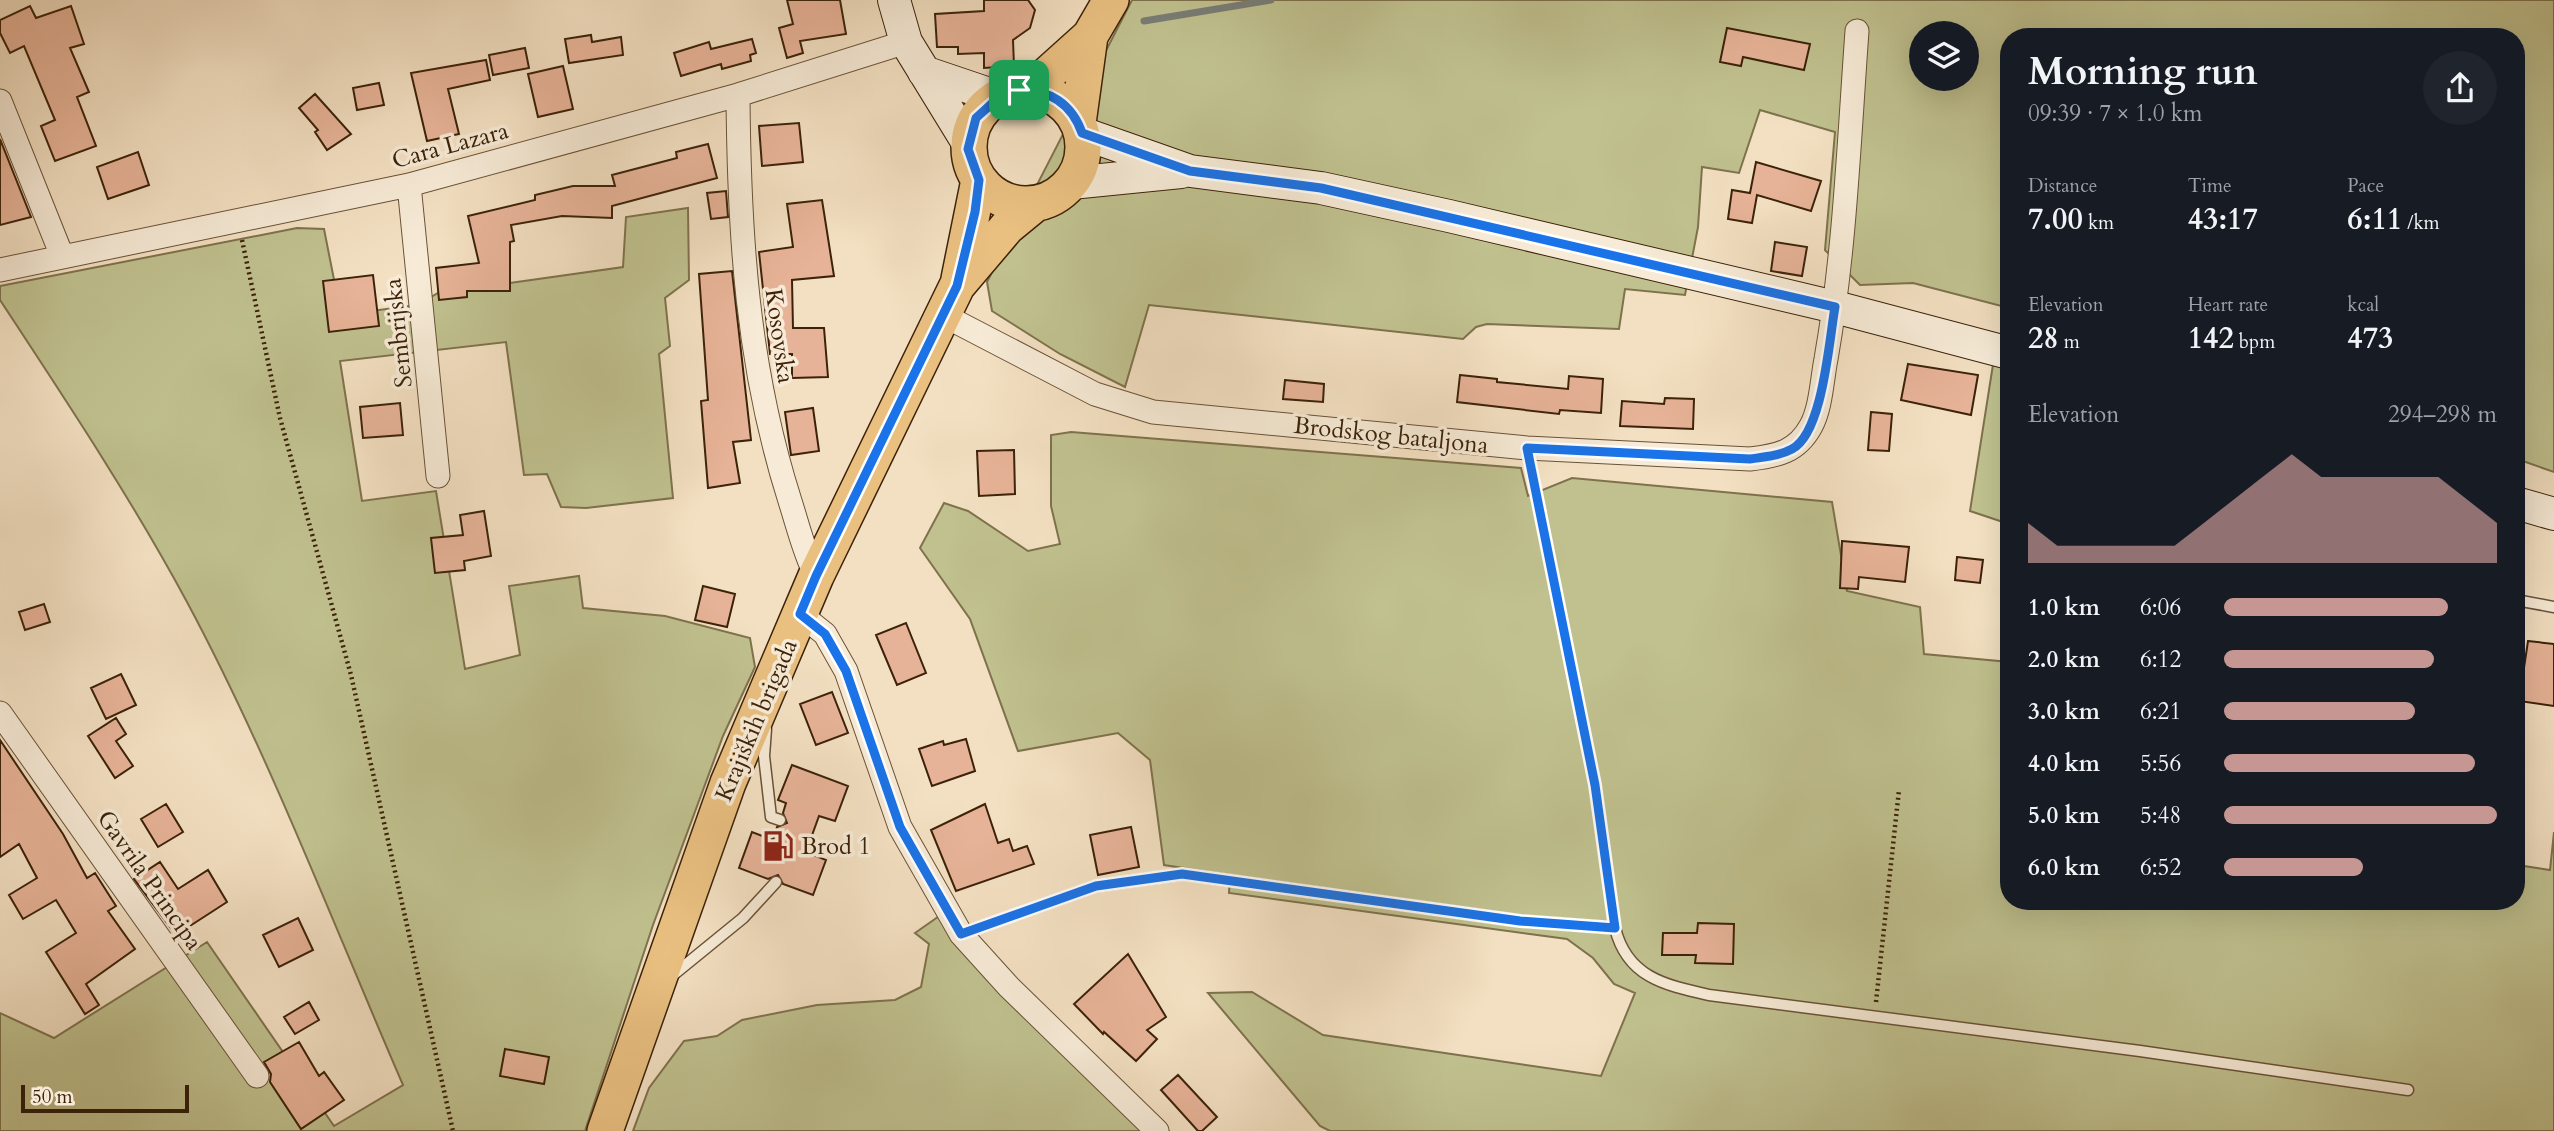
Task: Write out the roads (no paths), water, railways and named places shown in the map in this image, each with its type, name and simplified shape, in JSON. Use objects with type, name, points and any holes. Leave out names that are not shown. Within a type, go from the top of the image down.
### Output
[{"type":"main road","points":[[1090,36],[1080,128],[1083,150],[1080,167],[1071,183],[1055,196],[1035,204],[994,195],[979,180],[971,165],[968,143],[976,118],[1090,36],[1111,0]]},
{"type":"main road","points":[[1014,93],[1058,100],[1080,128]]},
{"type":"main road","name":"Krajiških brigada","points":[[605,1131],[728,783],[766,688],[816,576],[950,300],[975,212],[979,180]]},
{"type":"main road","name":"Krajiških brigada","points":[[950,300],[1007,227],[1035,204]]},
{"type":"street","points":[[894,0],[906,42],[968,143]]},
{"type":"street","name":"Brodskog bataljona","points":[[950,300],[1095,394],[1153,412],[1527,448],[1750,459],[1772,457],[1794,449],[1812,425],[1835,307],[1857,31]]},
{"type":"street","name":"Cara Lazara","points":[[0,270],[409,184],[738,94],[906,42]]},
{"type":"street","points":[[924,72],[1014,93]]},
{"type":"street","name":"Kosovska","points":[[738,94],[742,258],[755,357],[769,436],[816,576]]},
{"type":"street","points":[[0,101],[62,256]]},
{"type":"street","points":[[1080,128],[1190,171],[1334,191],[1835,307],[2000,351]]},
{"type":"street","points":[[1071,183],[1190,171]]},
{"type":"street","name":"Sembrijska","points":[[409,184],[439,476]]},
{"type":"street","points":[[2525,506],[2554,514]]},
{"type":"street","points":[[800,614],[825,634],[846,671],[900,827],[961,934],[1009,987],[1157,1131]]},
{"type":"street","name":"Gavrila Principa","points":[[0,713],[257,1076]]},
{"type":"lane","points":[[2525,602],[2554,607]]},
{"type":"lane","points":[[766,688],[765,781],[771,817],[780,820]]},
{"type":"lane","points":[[961,934],[1096,886],[1182,874],[1520,921],[1615,928],[1620,946],[1634,968],[1677,988],[1709,995],[2140,1051],[2408,1090]]},
{"type":"lane","points":[[652,998],[678,969],[743,918],[776,882]]},
{"type":"waterway","points":[[1144,21],[1271,0]]},
{"type":"place","name":"Brod 1","points":[[778,846]]}]
